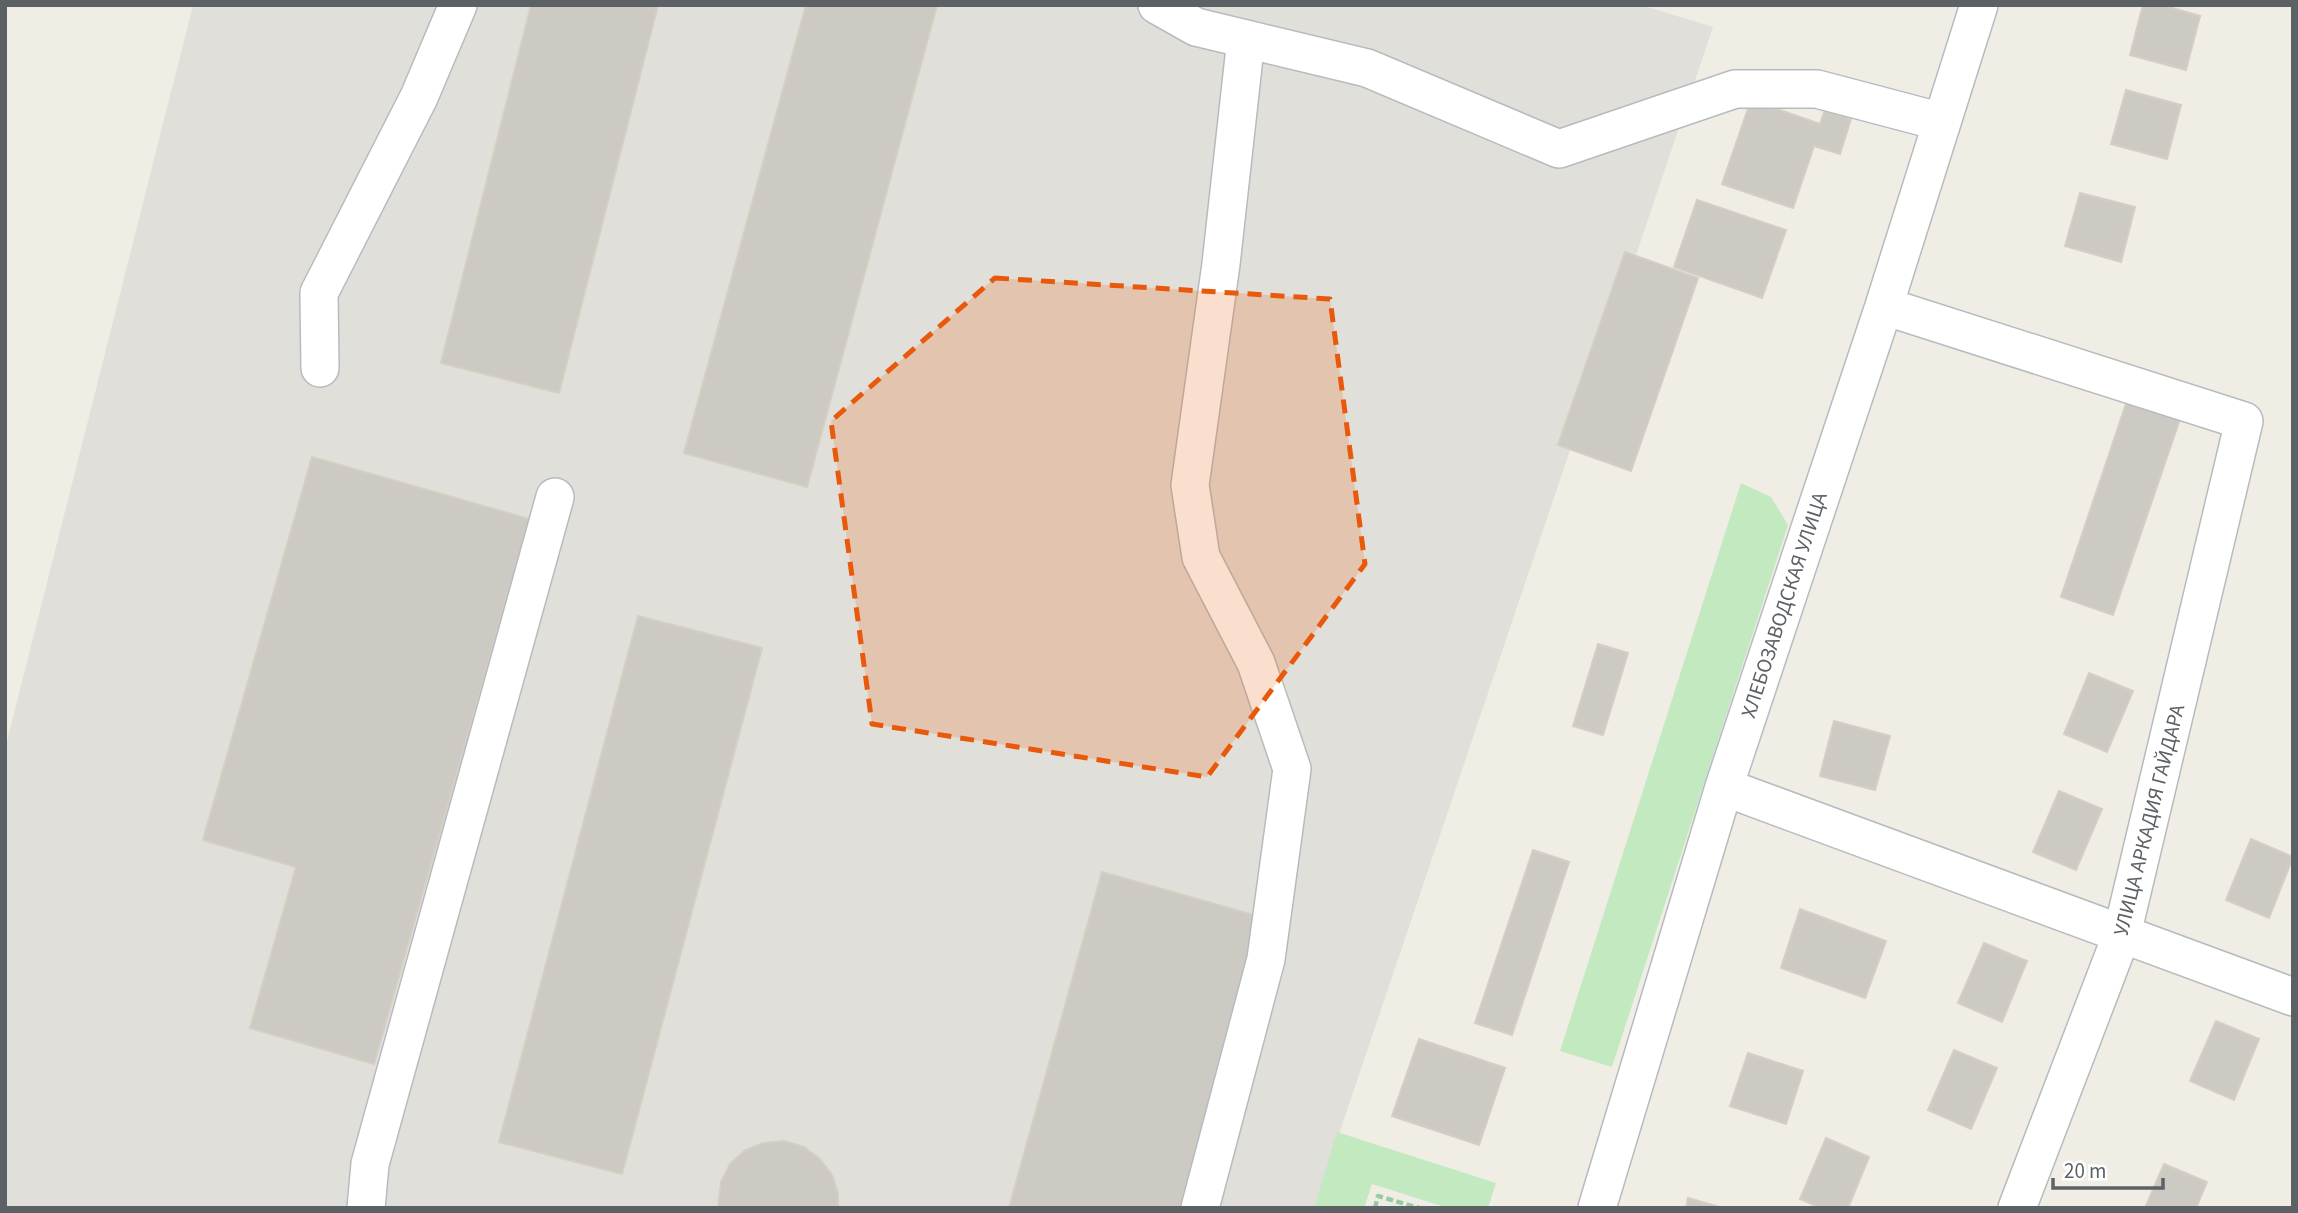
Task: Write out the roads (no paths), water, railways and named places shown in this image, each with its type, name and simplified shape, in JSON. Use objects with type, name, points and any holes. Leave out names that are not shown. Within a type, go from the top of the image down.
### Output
[{"type":"street","points":[[320,368],[319,293],[419,97],[458,5]]},
{"type":"street","points":[[1157,5],[1196,27],[1367,68],[1559,149],[1735,89],[1817,89],[1942,122]]},
{"type":"street","name":"ХЛЕБОЗАВОДСКАЯ УЛИЦА","points":[[1597,1208],[1724,787],[1884,306],[1979,5]]},
{"type":"street","points":[[1200,1208],[1266,959],[1292,769],[1256,663],[1201,558],[1190,485],[1221,264],[1246,39]]},
{"type":"street","name":"УЛИЦА АРКАДИЯ ГАЙДАРА","points":[[1884,306],[2244,421],[2122,934],[2017,1208]]},
{"type":"street","points":[[366,1208],[370,1164],[555,497]]},
{"type":"street","points":[[1724,787],[2293,997]]}]
